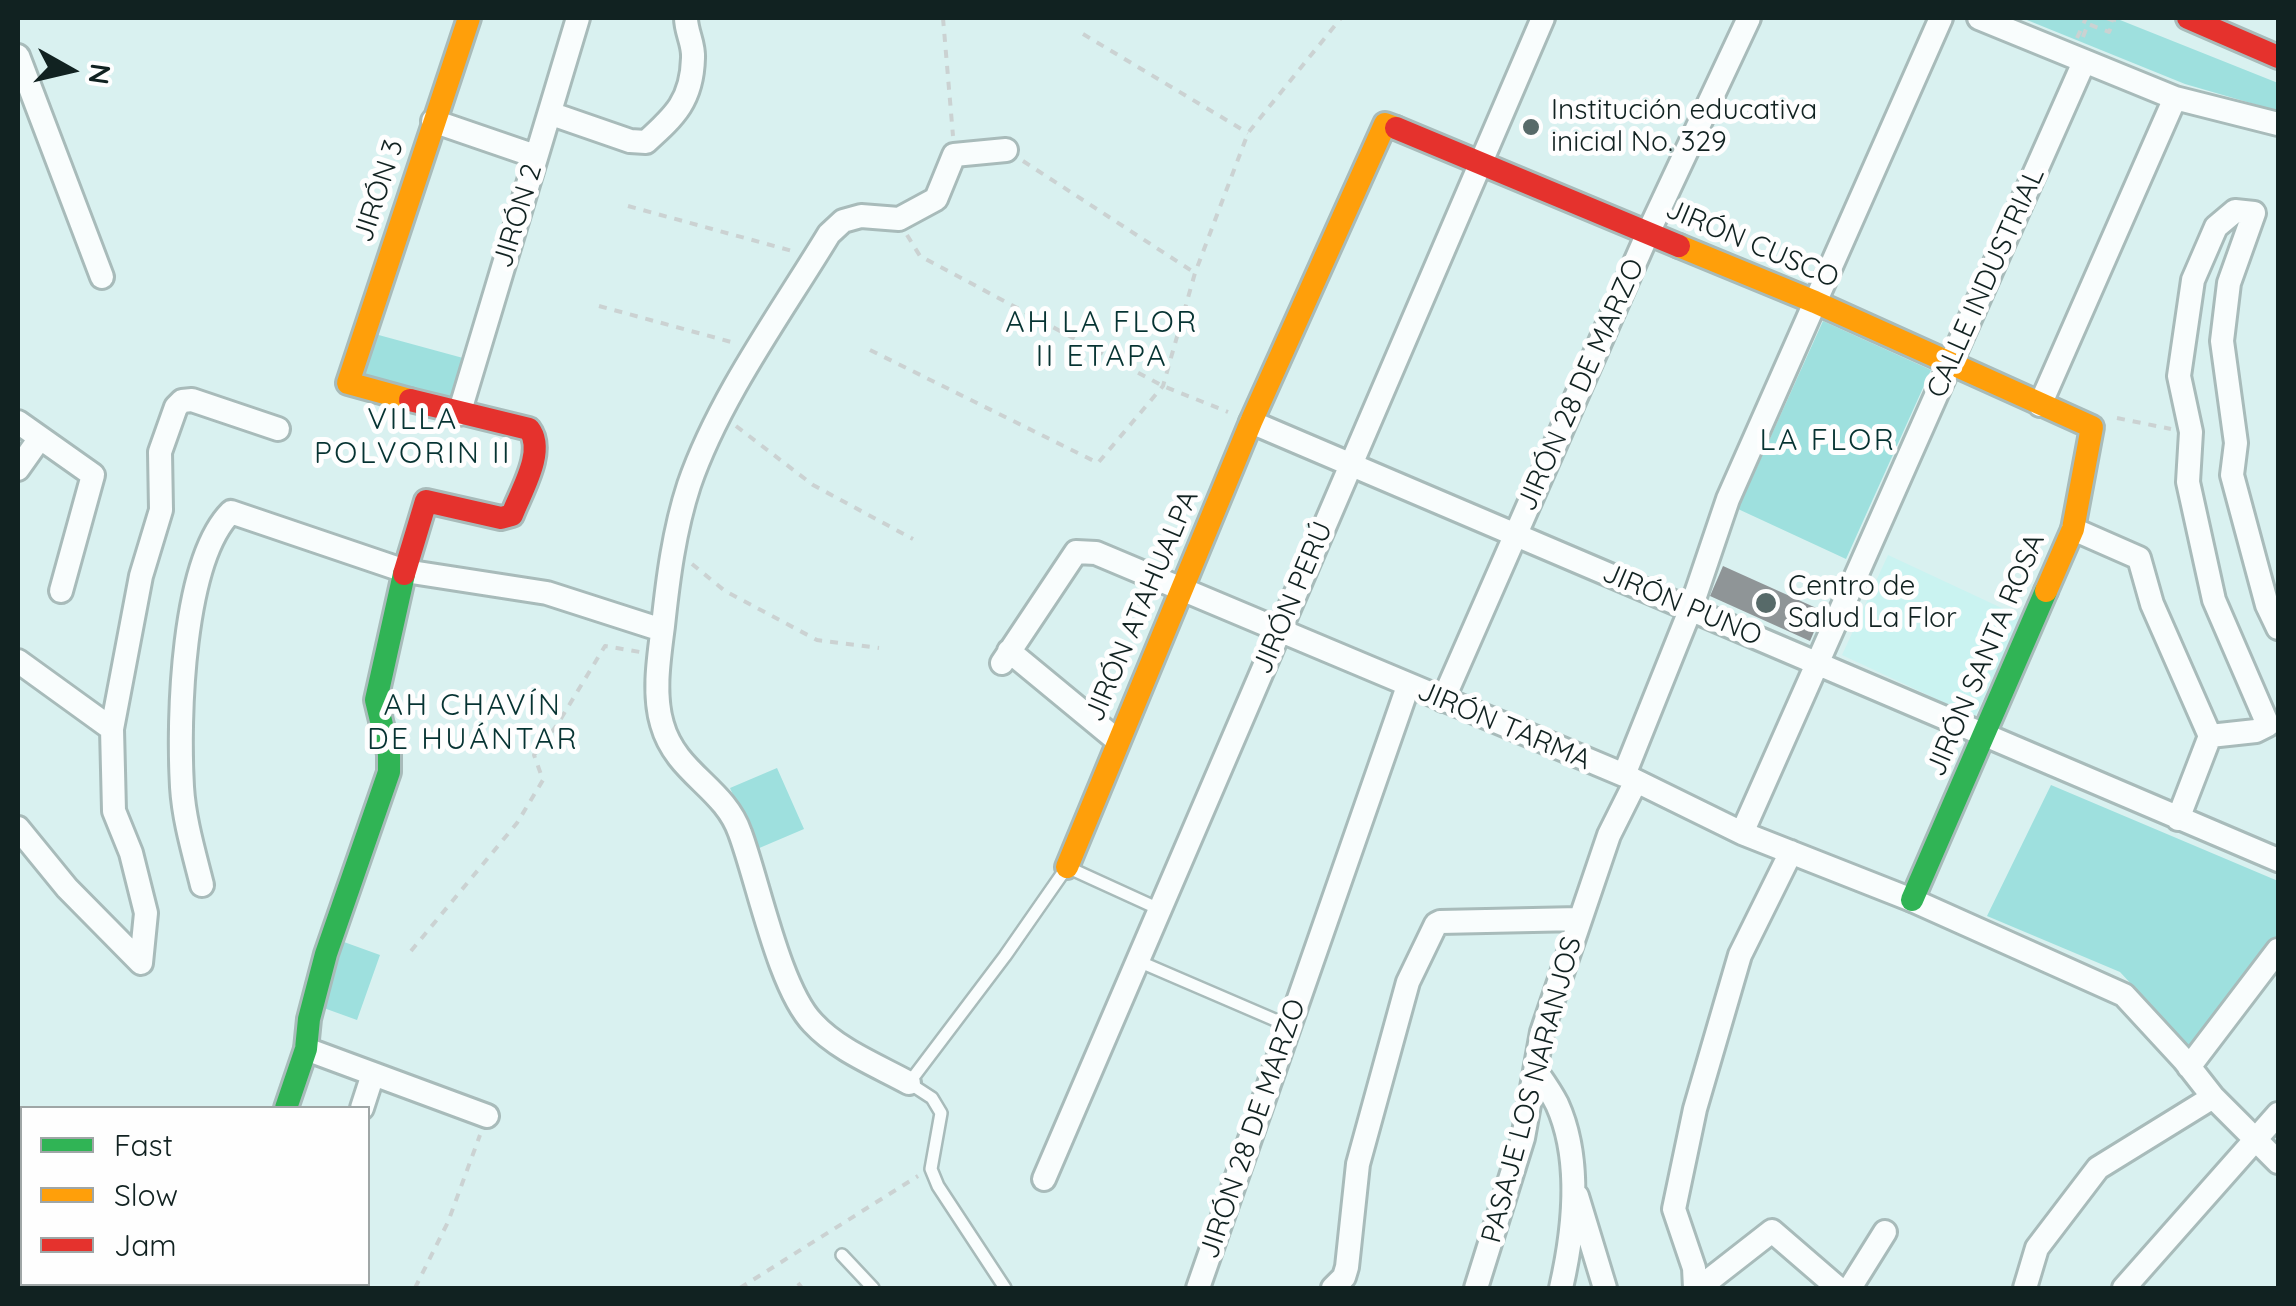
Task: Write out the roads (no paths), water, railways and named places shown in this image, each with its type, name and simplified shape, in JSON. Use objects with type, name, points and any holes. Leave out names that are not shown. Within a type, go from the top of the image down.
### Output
[{"type":"main road","name":"JIRÓN 3","points":[[459,414],[348,383],[469,18]]},
{"type":"main road","points":[[2188,18],[2278,57]]},
{"type":"main road","name":"JIRÓN CUSCO","points":[[1385,124],[1815,302],[2092,426]]},
{"type":"main road","name":"JIRÓN ATAHUALPA","points":[[1067,867],[1251,422],[1385,124]]},
{"type":"main road","points":[[287,1106],[306,1049],[309,1019],[326,954],[389,772],[391,756],[376,700],[405,571],[426,502],[502,518],[512,515],[536,450],[536,438],[529,429],[459,414]]},
{"type":"main road","name":"JIRÓN SANTA ROSA","points":[[1912,900],[2073,530],[2092,426]]},
{"type":"street","name":"JIRÓN 2","points":[[459,414],[578,18]]},
{"type":"street","points":[[552,114],[630,141],[646,142],[680,110],[688,89],[693,58],[686,18]]},
{"type":"street","name":"JIRÓN PERÚ","points":[[1044,1179],[1543,18]]},
{"type":"street","name":"JIRÓN 28 DE MARZO","points":[[1443,700],[1648,233],[1749,18]]},
{"type":"street","name":"PASAJE LOS NARANJOS","points":[[1476,1288],[1522,1138],[1542,1032],[1728,499],[1942,18]]},
{"type":"street","points":[[1979,18],[2175,98],[2278,124]]},
{"type":"street","points":[[18,58],[102,277]]},
{"type":"street","name":"CALLE INDUSTRIAL","points":[[1742,833],[2084,62]]},
{"type":"street","points":[[2040,404],[2175,98]]},
{"type":"street","points":[[433,121],[535,156]]},
{"type":"street","points":[[909,1083],[843,1048],[811,1022],[791,987],[739,829],[722,800],[677,760],[661,723],[662,630],[673,549],[690,485],[720,414],[828,234],[843,221],[862,216],[898,220],[936,199],[954,155],[1006,150]]},
{"type":"street","points":[[2210,736],[2256,731],[2268,725],[2214,600],[2188,482],[2191,432],[2179,376],[2193,280],[2216,226],[2235,210],[2254,212],[2229,283],[2222,341],[2236,443],[2232,475],[2267,604],[2278,628]]},
{"type":"street","points":[[18,828],[67,888],[141,963],[146,914],[130,852],[114,811],[112,729],[142,576],[161,510],[160,452],[176,406],[182,401],[192,400],[278,429]]},
{"type":"street","points":[[18,422],[92,475],[61,591]]},
{"type":"street","name":"JIRÓN PUNO","points":[[1251,422],[2278,860]]},
{"type":"street","points":[[18,469],[40,438]]},
{"type":"street","points":[[202,885],[182,788],[184,668],[206,551],[227,515],[238,512],[405,571],[546,593],[662,630]]},
{"type":"street","points":[[2073,530],[2139,558],[2152,604],[2210,736],[2178,819]]},
{"type":"street","name":"JIRÓN TARMA","points":[[1118,742],[1006,657],[1076,552],[1096,552],[1630,778],[1742,833],[1912,900],[2124,995],[2213,1097],[2278,1162]]},
{"type":"street","points":[[18,661],[112,729]]},
{"type":"street","name":"JIRÓN 28 DE MARZO","points":[[1198,1288],[1408,686]]},
{"type":"street","points":[[1697,1288],[1674,1209],[1692,1125],[1740,954],[1791,852]]},
{"type":"street","points":[[1333,1288],[1344,1277],[1347,1267],[1358,1164],[1408,982],[1436,924],[1579,919]]},
{"type":"street","points":[[2189,1067],[2278,950]]},
{"type":"street","points":[[306,1049],[487,1116]]},
{"type":"street","points":[[1536,1071],[1556,1101],[1562,1119],[1574,1188],[1604,1288]]},
{"type":"street","points":[[363,1106],[372,1074]]},
{"type":"street","points":[[2025,1288],[2037,1248],[2098,1168],[2213,1097]]},
{"type":"street","points":[[2124,1288],[2278,1114]]},
{"type":"street","points":[[1561,1288],[1574,1188]]},
{"type":"street","points":[[1697,1288],[1767,1231],[1772,1231],[1838,1288]]},
{"type":"street","points":[[1850,1288],[1885,1232]]},
{"type":"lane","points":[[1067,867],[1160,910]]},
{"type":"lane","name":"JIRÓN ATAHUALPA","points":[[909,1083],[1067,867]]},
{"type":"lane","points":[[1138,960],[1289,1026]]},
{"type":"lane","points":[[909,1083],[932,1098],[941,1112],[930,1168],[938,1186],[1006,1288]]},
{"type":"lane","points":[[842,1255],[873,1288]]},
{"type":"place","name":"Institución educativa inicial No. 329","points":[[1531,127]]},
{"type":"place","name":"Centro de Salud La Flor","points":[[1766,603]]},
{"type":"district","name":"AH LA FLOR II ETAPA","points":[[1102,340]]},
{"type":"district","name":"VILLA POLVORIN II","points":[[413,437]]},
{"type":"district","name":"LA FLOR","points":[[1828,441]]},
{"type":"district","name":"AH CHAVÍN DE HUÁNTAR","points":[[473,723]]}]
